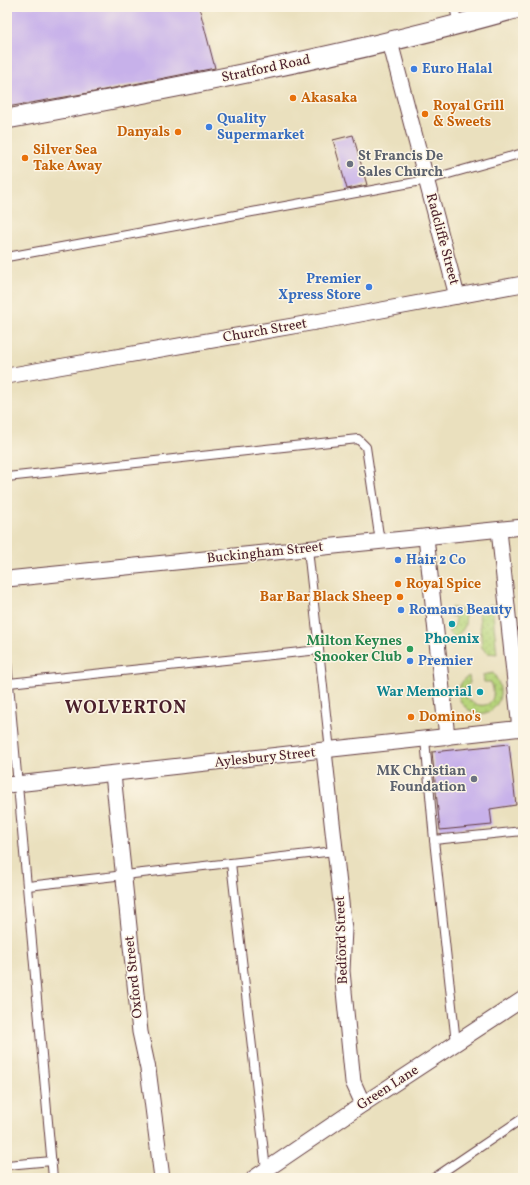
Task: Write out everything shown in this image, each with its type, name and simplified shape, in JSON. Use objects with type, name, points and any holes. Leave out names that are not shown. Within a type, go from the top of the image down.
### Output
[{"type":"street","name":"Stratford Road","points":[[7,119],[217,80],[390,42],[459,25],[522,7]]},
{"type":"street","name":"Radcliffe Street","points":[[390,42],[457,296]]},
{"type":"street","name":"Church Street","points":[[7,376],[523,284]]},
{"type":"street","name":"Buckingham Street","points":[[7,579],[523,527]]},
{"type":"street","points":[[499,530],[522,728]]},
{"type":"street","points":[[426,537],[447,737]]},
{"type":"street","name":"Aylesbury Street","points":[[13,785],[522,728]]},
{"type":"street","name":"Bedford Street","points":[[327,751],[335,851],[344,929],[342,971],[352,1074],[353,1082],[364,1104]]},
{"type":"street","name":"Oxford Street","points":[[113,774],[140,1032],[148,1069],[162,1178]]},
{"type":"street","name":"Green Lane","points":[[260,1174],[523,999]]},
{"type":"lane","points":[[454,7],[459,25]]},
{"type":"lane","points":[[7,257],[426,180],[523,153]]},
{"type":"lane","points":[[7,477],[358,440],[366,448],[380,542]]},
{"type":"lane","points":[[308,549],[319,650],[327,751]]},
{"type":"lane","points":[[9,683],[319,650]]},
{"type":"lane","points":[[7,662],[13,785],[28,886],[53,1178]]},
{"type":"lane","points":[[425,739],[434,840],[456,1043]]},
{"type":"lane","points":[[434,840],[523,831]]},
{"type":"lane","points":[[28,886],[335,851]]},
{"type":"lane","points":[[231,863],[260,1174]]},
{"type":"lane","points":[[434,1178],[523,1118]]},
{"type":"lane","points":[[7,1165],[52,1161]]},
{"type":"green space","points":[[492,604],[497,654],[488,653],[482,648],[479,613],[483,607]]},
{"type":"green space","points":[[451,607],[459,609],[465,613],[466,622],[464,627],[455,638],[448,632],[456,622],[455,617],[449,615]]},
{"type":"green space","points":[[493,673],[498,682],[500,696],[493,709],[480,714],[475,713],[465,707],[459,695],[462,682],[469,676],[470,683],[465,690],[466,696],[478,705],[485,705],[491,702],[493,695],[491,682],[484,682],[483,675]]},
{"type":"building","points":[[7,7],[199,7],[215,68],[94,92],[7,107]]},
{"type":"building","name":"St Francis De Sales Church","points":[[353,135],[367,185],[347,189],[333,140]]},
{"type":"building","name":"MK Christian Foundation","points":[[509,744],[516,805],[490,809],[492,825],[440,830],[432,752]]},
{"type":"place","name":"Euro Halal","points":[[414,69]]},
{"type":"place","name":"Akasaka","points":[[293,98]]},
{"type":"place","name":"Royal Grill & Sweets","points":[[425,114]]},
{"type":"place","name":"Quality Supermarket","points":[[209,127]]},
{"type":"place","name":"Danyals","points":[[178,132]]},
{"type":"place","name":"Silver Sea Take Away","points":[[25,158]]},
{"type":"place","name":"St Francis De Sales Church","points":[[350,164]]},
{"type":"place","name":"Premier Xpress Store","points":[[369,287]]},
{"type":"place","name":"Hair 2 Co","points":[[398,560]]},
{"type":"place","name":"Royal Spice","points":[[398,584]]},
{"type":"place","name":"Bar Bar Black Sheep","points":[[400,597]]},
{"type":"place","name":"Romans Beauty","points":[[401,610]]},
{"type":"place","name":"Phoenix","points":[[452,624]]},
{"type":"place","name":"Milton Keynes Snooker Club","points":[[410,649]]},
{"type":"place","name":"Premier","points":[[410,661]]},
{"type":"place","name":"War Memorial","points":[[480,692]]},
{"type":"place","name":"Domino's","points":[[411,717]]},
{"type":"place","name":"MK Christian Foundation","points":[[474,779]]},
{"type":"district","name":"WOLVERTON","points":[[126,708]]}]
